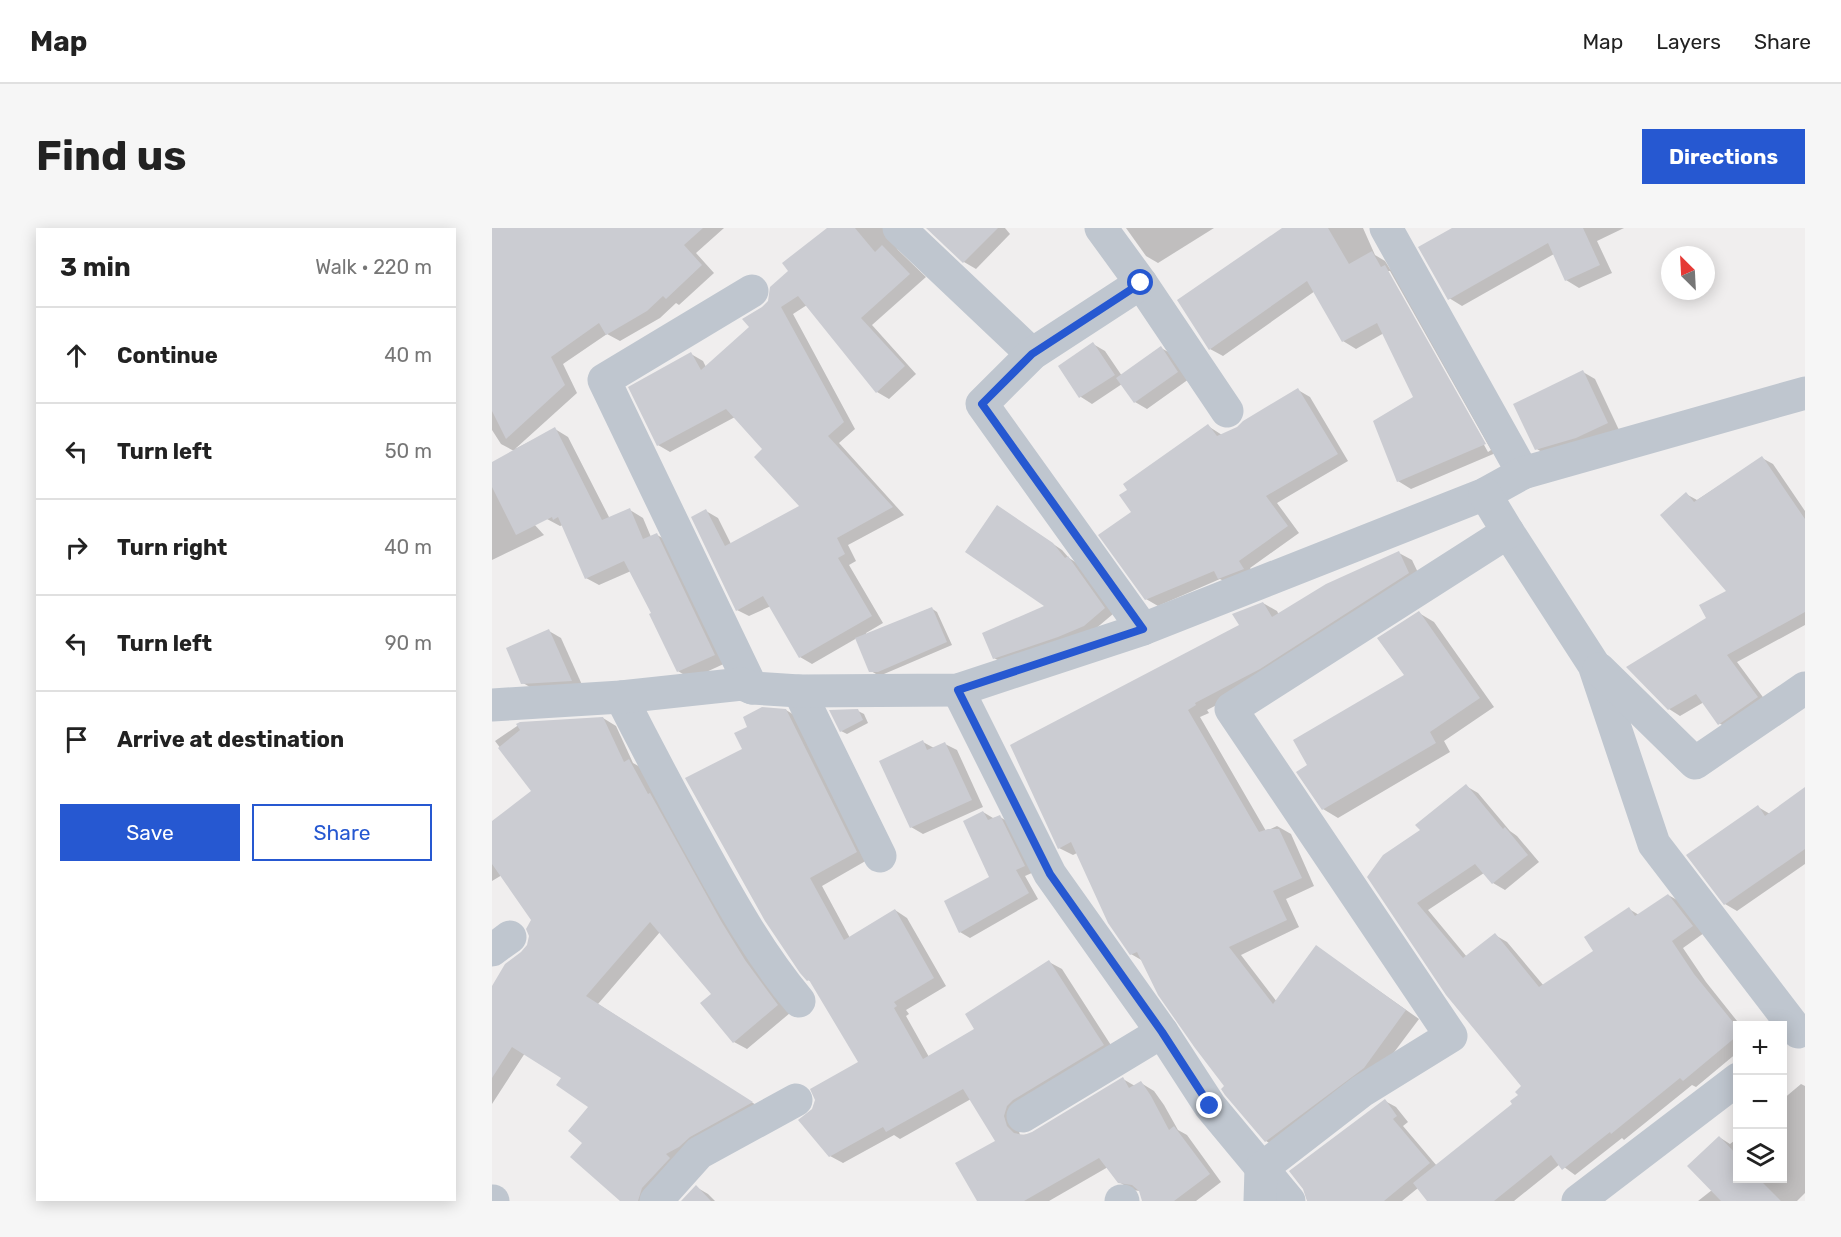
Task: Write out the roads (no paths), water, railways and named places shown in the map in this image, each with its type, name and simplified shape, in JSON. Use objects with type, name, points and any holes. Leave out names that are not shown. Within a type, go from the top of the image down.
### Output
[{"type":"street","points":[[899,228],[1032,354]]},
{"type":"street","points":[[1101,228],[1227,411]]},
{"type":"street","points":[[1386,228],[1523,473]]},
{"type":"street","points":[[1141,283],[1032,354],[982,404],[1143,629]]},
{"type":"street","points":[[752,291],[604,380],[752,688]]},
{"type":"street","points":[[492,705],[621,697],[742,684],[752,688],[799,691],[958,690],[1143,629],[1485,494],[1523,473],[1800,405]]},
{"type":"street","points":[[1485,494],[1594,664],[1695,764],[1805,688]]},
{"type":"street","points":[[1260,1201],[1262,1169],[1362,1091],[1451,1036],[1231,709],[1508,532]]},
{"type":"street","points":[[1594,664],[1654,844],[1795,1035]]},
{"type":"street","points":[[958,690],[1050,874],[1162,1032],[1210,1106],[1289,1201]]},
{"type":"street","points":[[799,691],[880,856]]},
{"type":"street","points":[[621,697],[666,785],[732,903],[776,973],[799,1001]]},
{"type":"street","points":[[1023,1116],[1162,1032]]},
{"type":"street","points":[[1578,1201],[1733,1082]]},
{"type":"street","points":[[656,1201],[699,1153],[796,1100]]}]
